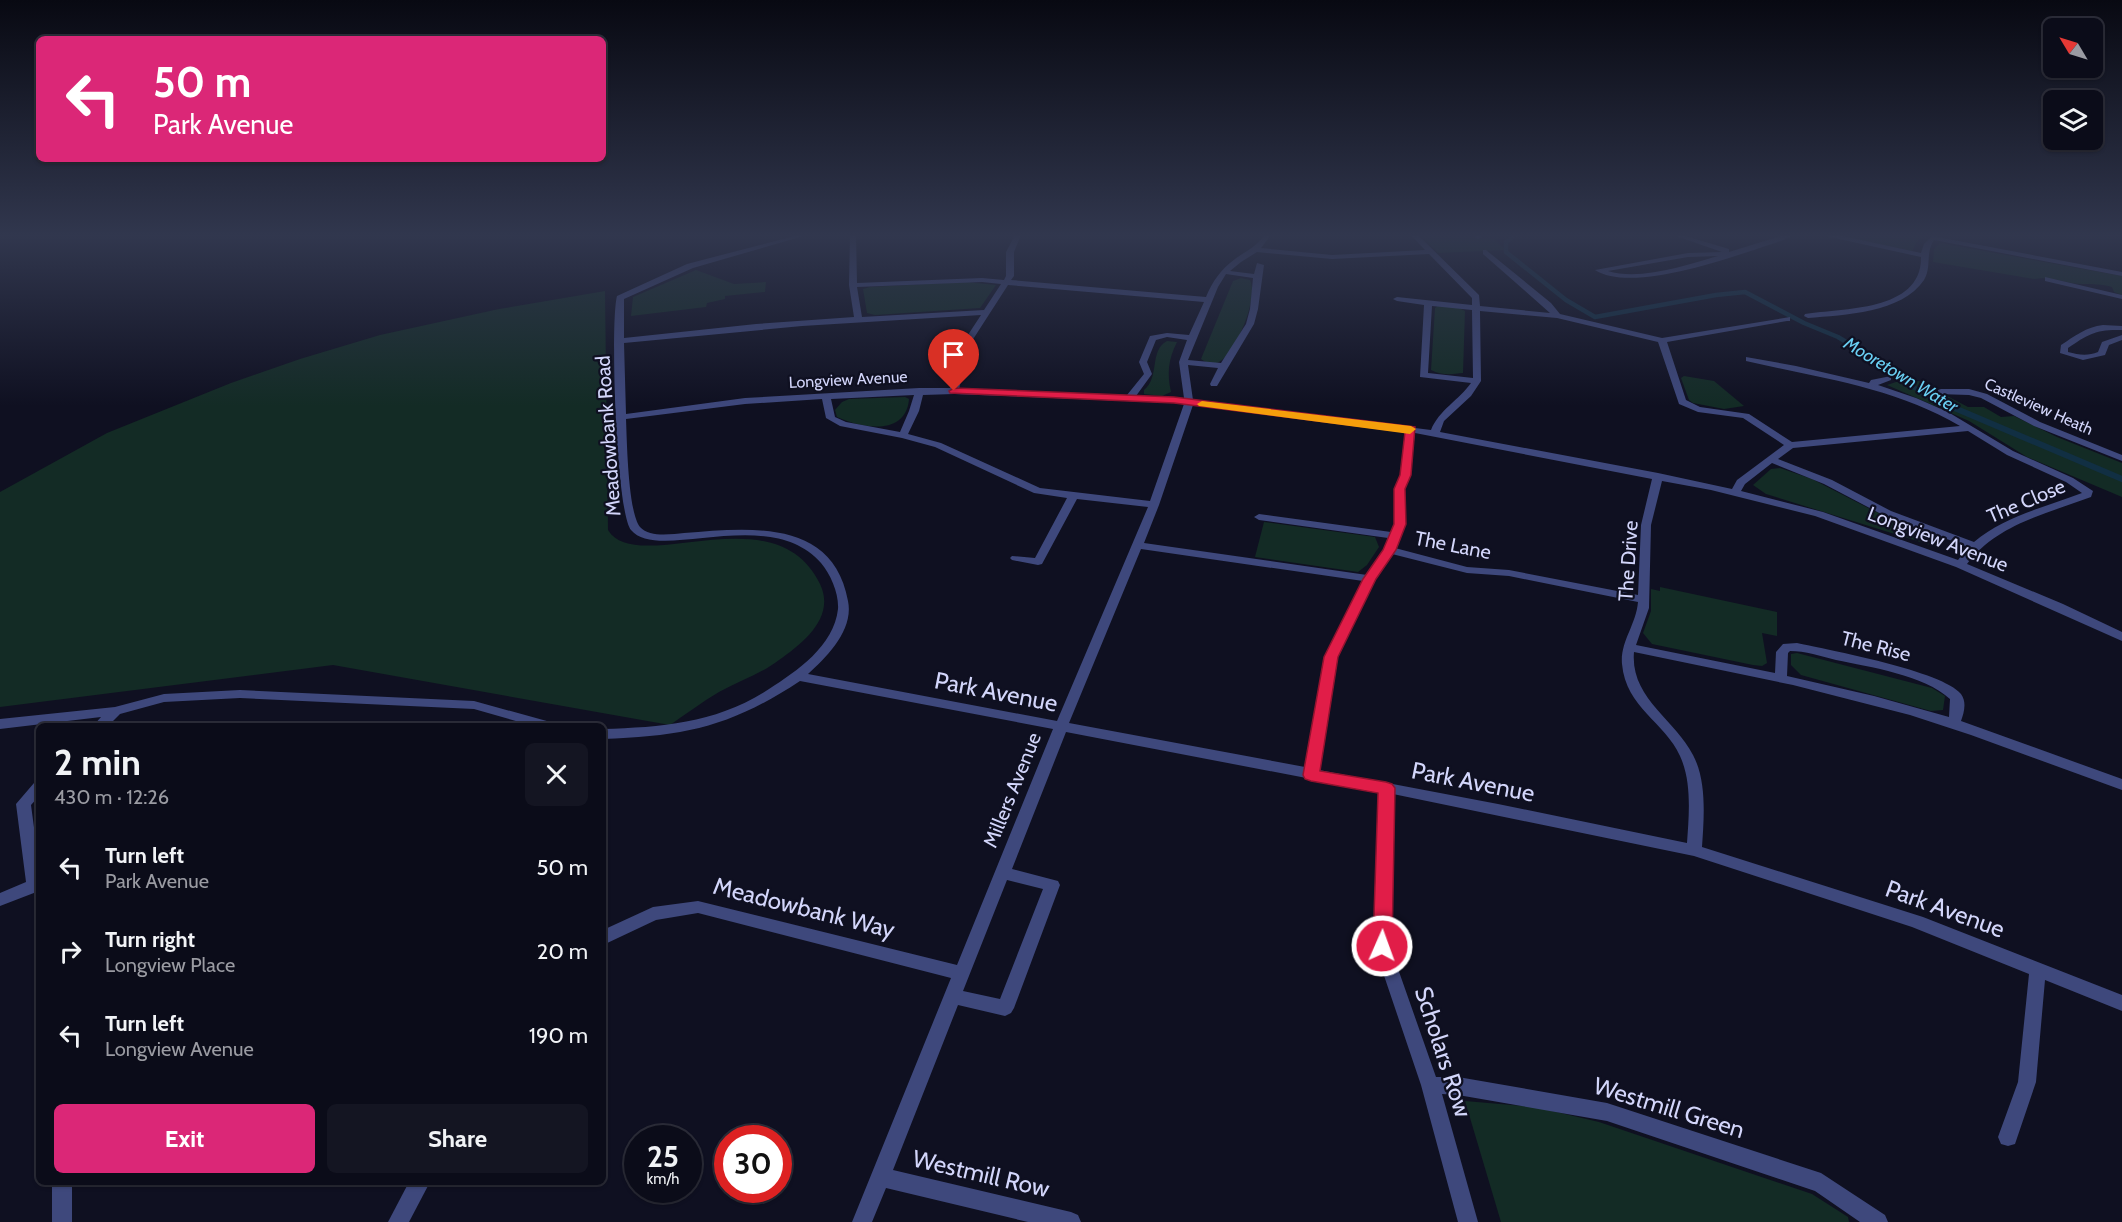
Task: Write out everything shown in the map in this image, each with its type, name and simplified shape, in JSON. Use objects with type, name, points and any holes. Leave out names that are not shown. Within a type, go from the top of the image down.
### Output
[{"type":"street","name":"Meadowbank Road","points":[[606,734],[690,727],[729,714],[766,696],[797,676],[819,657],[837,634],[843,616],[844,595],[834,571],[818,552],[781,535],[736,532],[661,538],[645,535],[635,528],[630,519],[627,497],[621,417],[619,340],[620,298],[631,292]]},
{"type":"street","points":[[854,292],[858,318]]},
{"type":"street","points":[[954,391],[966,344],[1000,292]]},
{"type":"street","points":[[1119,292],[1208,300]]},
{"type":"street","name":"Millers Avenue","points":[[862,1222],[1061,727],[1154,505],[1189,402],[1183,362],[1213,292]]},
{"type":"street","points":[[1214,384],[1221,366],[1237,347],[1251,323],[1257,304],[1256,292]]},
{"type":"street","points":[[1435,433],[1440,420],[1468,394],[1477,381],[1477,307],[1471,292]]},
{"type":"street","points":[[1533,292],[1557,316]]},
{"type":"street","points":[[1808,316],[1862,310],[1894,299],[1904,292]]},
{"type":"street","points":[[1397,299],[1557,316],[1662,340],[1787,319]]},
{"type":"street","points":[[1428,303],[1424,375],[1477,381]]},
{"type":"street","points":[[619,340],[724,328],[985,312]]},
{"type":"street","points":[[2122,328],[2105,326],[2091,328],[2064,347],[2064,353],[2083,358],[2094,358],[2102,353],[2105,344],[2122,337]]},
{"type":"street","points":[[1131,396],[1148,374],[1143,362],[1153,338],[1167,335],[1192,338]]},
{"type":"street","points":[[1662,340],[1682,402],[1698,409],[1746,416],[1790,445]]},
{"type":"street","name":"The Close","points":[[1749,359],[1873,386],[1934,408],[2007,452],[2077,483],[2088,491],[2087,495],[1997,529],[1974,546],[1960,565]]},
{"type":"street","points":[[1183,362],[1221,366]]},
{"type":"street","points":[[1873,386],[1878,379],[1888,378]]},
{"type":"street","points":[[903,435],[914,411],[919,391]]},
{"type":"street","name":"Longview Avenue","points":[[621,417],[745,401],[954,391],[1131,396],[1411,429],[1658,476],[1736,493],[1835,519],[1960,565],[2059,607],[2122,637]]},
{"type":"street","name":"Castleview Heath","points":[[1941,392],[1962,392],[1984,396],[2037,424],[2122,458]]},
{"type":"street","points":[[826,396],[831,418],[843,424],[903,435],[962,454],[1038,491],[1154,505]]},
{"type":"street","points":[[1736,493],[1742,482],[1790,445],[1970,428]]},
{"type":"street","points":[[1311,775],[1331,657],[1370,579],[1389,550],[1400,524],[1400,489],[1405,475],[1411,429]]},
{"type":"street","name":"Longview Avenue","points":[[1770,459],[1828,482],[1887,513],[1974,546]]},
{"type":"street","name":"The Drive","points":[[1628,647],[1642,611],[1646,525],[1658,476]]},
{"type":"street","points":[[1016,558],[1038,562],[1074,495]]},
{"type":"street","points":[[1259,517],[1396,536]]},
{"type":"street","points":[[1138,545],[1370,579]]},
{"type":"street","name":"The Lane","points":[[1389,550],[1467,570],[1509,573],[1643,600]]},
{"type":"street","name":"The Rise","points":[[1781,677],[1782,652],[1787,647],[1797,646],[1915,676],[1950,690],[1956,697],[1958,709],[1954,724]]},
{"type":"street","points":[[1694,850],[1690,762],[1684,749],[1650,712],[1637,692],[1631,678],[1628,647],[1781,677],[1954,724],[2122,785]]},
{"type":"street","name":"Park Avenue","points":[[797,676],[1592,827],[1694,850],[1847,898],[2038,969],[2122,1003]]},
{"type":"street","points":[[0,724],[115,711],[164,698],[240,694],[474,705],[538,723]]},
{"type":"street","points":[[103,723],[115,711]]},
{"type":"street","name":"Scholars Row","points":[[1386,788],[1382,946],[1430,1085],[1467,1222]]},
{"type":"street","points":[[0,900],[36,885],[23,804],[36,791]]},
{"type":"street","points":[[953,996],[1005,1008],[1052,885],[1002,873]]},
{"type":"street","name":"Meadowbank Way","points":[[606,937],[653,914],[698,907],[962,974]]},
{"type":"street","points":[[2007,1137],[2027,1082],[2038,969]]},
{"type":"street","name":"Westmill Green","points":[[1430,1085],[1458,1086],[1607,1112],[1821,1183],[1878,1222]]},
{"type":"street","name":"Westmill Row","points":[[880,1177],[1071,1222]]},
{"type":"street","points":[[62,1185],[62,1222]]},
{"type":"street","points":[[398,1222],[418,1185]]},
{"type":"green space","points":[[605,292],[608,530],[624,542],[647,546],[741,539],[772,543],[799,557],[820,584],[824,596],[824,607],[814,628],[798,646],[772,665],[719,692],[670,725],[333,665],[0,707],[0,492],[107,433],[231,383],[380,335],[499,309]]},
{"type":"green space","points":[[645,292],[765,292],[725,296],[725,299],[707,303],[706,307],[631,316],[633,297]]},
{"type":"green space","points":[[864,292],[991,292],[980,308],[875,315],[867,313]]},
{"type":"green space","points":[[1228,292],[1252,292],[1249,311],[1239,337],[1226,357],[1217,363],[1205,362],[1201,359]]},
{"type":"green space","points":[[1438,306],[1457,307],[1465,311],[1463,373],[1443,374],[1431,370],[1435,308]]},
{"type":"green space","points":[[1167,341],[1177,342],[1169,367],[1171,392],[1162,396],[1144,394],[1144,390],[1152,379],[1158,351]]},
{"type":"green space","points":[[1684,376],[1714,381],[1744,406],[1724,409],[1693,403],[1689,400],[1681,378]]},
{"type":"green space","points":[[1919,381],[1968,407],[1984,407],[2001,417],[2014,416],[2057,437],[2122,463],[2122,497],[2027,457],[1969,421],[1887,385],[1896,382]]},
{"type":"green space","points":[[905,397],[909,399],[906,411],[900,419],[881,426],[847,421],[837,417],[835,410],[842,402],[849,399]]},
{"type":"green space","points":[[1780,468],[1812,479],[1874,511],[1936,537],[1930,545],[1766,494],[1753,485],[1771,469]]},
{"type":"green space","points":[[1264,522],[1375,537],[1379,547],[1367,565],[1358,572],[1255,557]]},
{"type":"green space","points":[[1660,587],[1777,612],[1777,636],[1762,633],[1767,663],[1762,666],[1753,665],[1652,644],[1643,633],[1651,611],[1651,589],[1660,591]]},
{"type":"green space","points":[[1797,653],[1932,688],[1945,696],[1943,710],[1931,711],[1801,675],[1791,665],[1791,654]]},
{"type":"green space","points":[[1465,1101],[1535,1107],[1599,1122],[1812,1194],[1848,1217],[1849,1222],[1501,1222]]},
{"type":"waterway","name":"Mooretown Water","points":[[1556,292],[1595,317],[1745,292]]},
{"type":"waterway","name":"Mooretown Water","points":[[1745,292],[1804,323],[1838,337],[1894,371],[1907,384],[1923,392]]},
{"type":"waterway","name":"Mooretown Water","points":[[1920,391],[1945,404],[2122,479]]},
{"type":"slow traffic","points":[[1202,404],[1411,429],[1410,431]]},
{"type":"route","points":[[954,391],[1131,396],[1411,429],[1408,461],[1400,489],[1400,524],[1389,550],[1370,579],[1331,657],[1311,775],[1386,788],[1382,946]]}]
